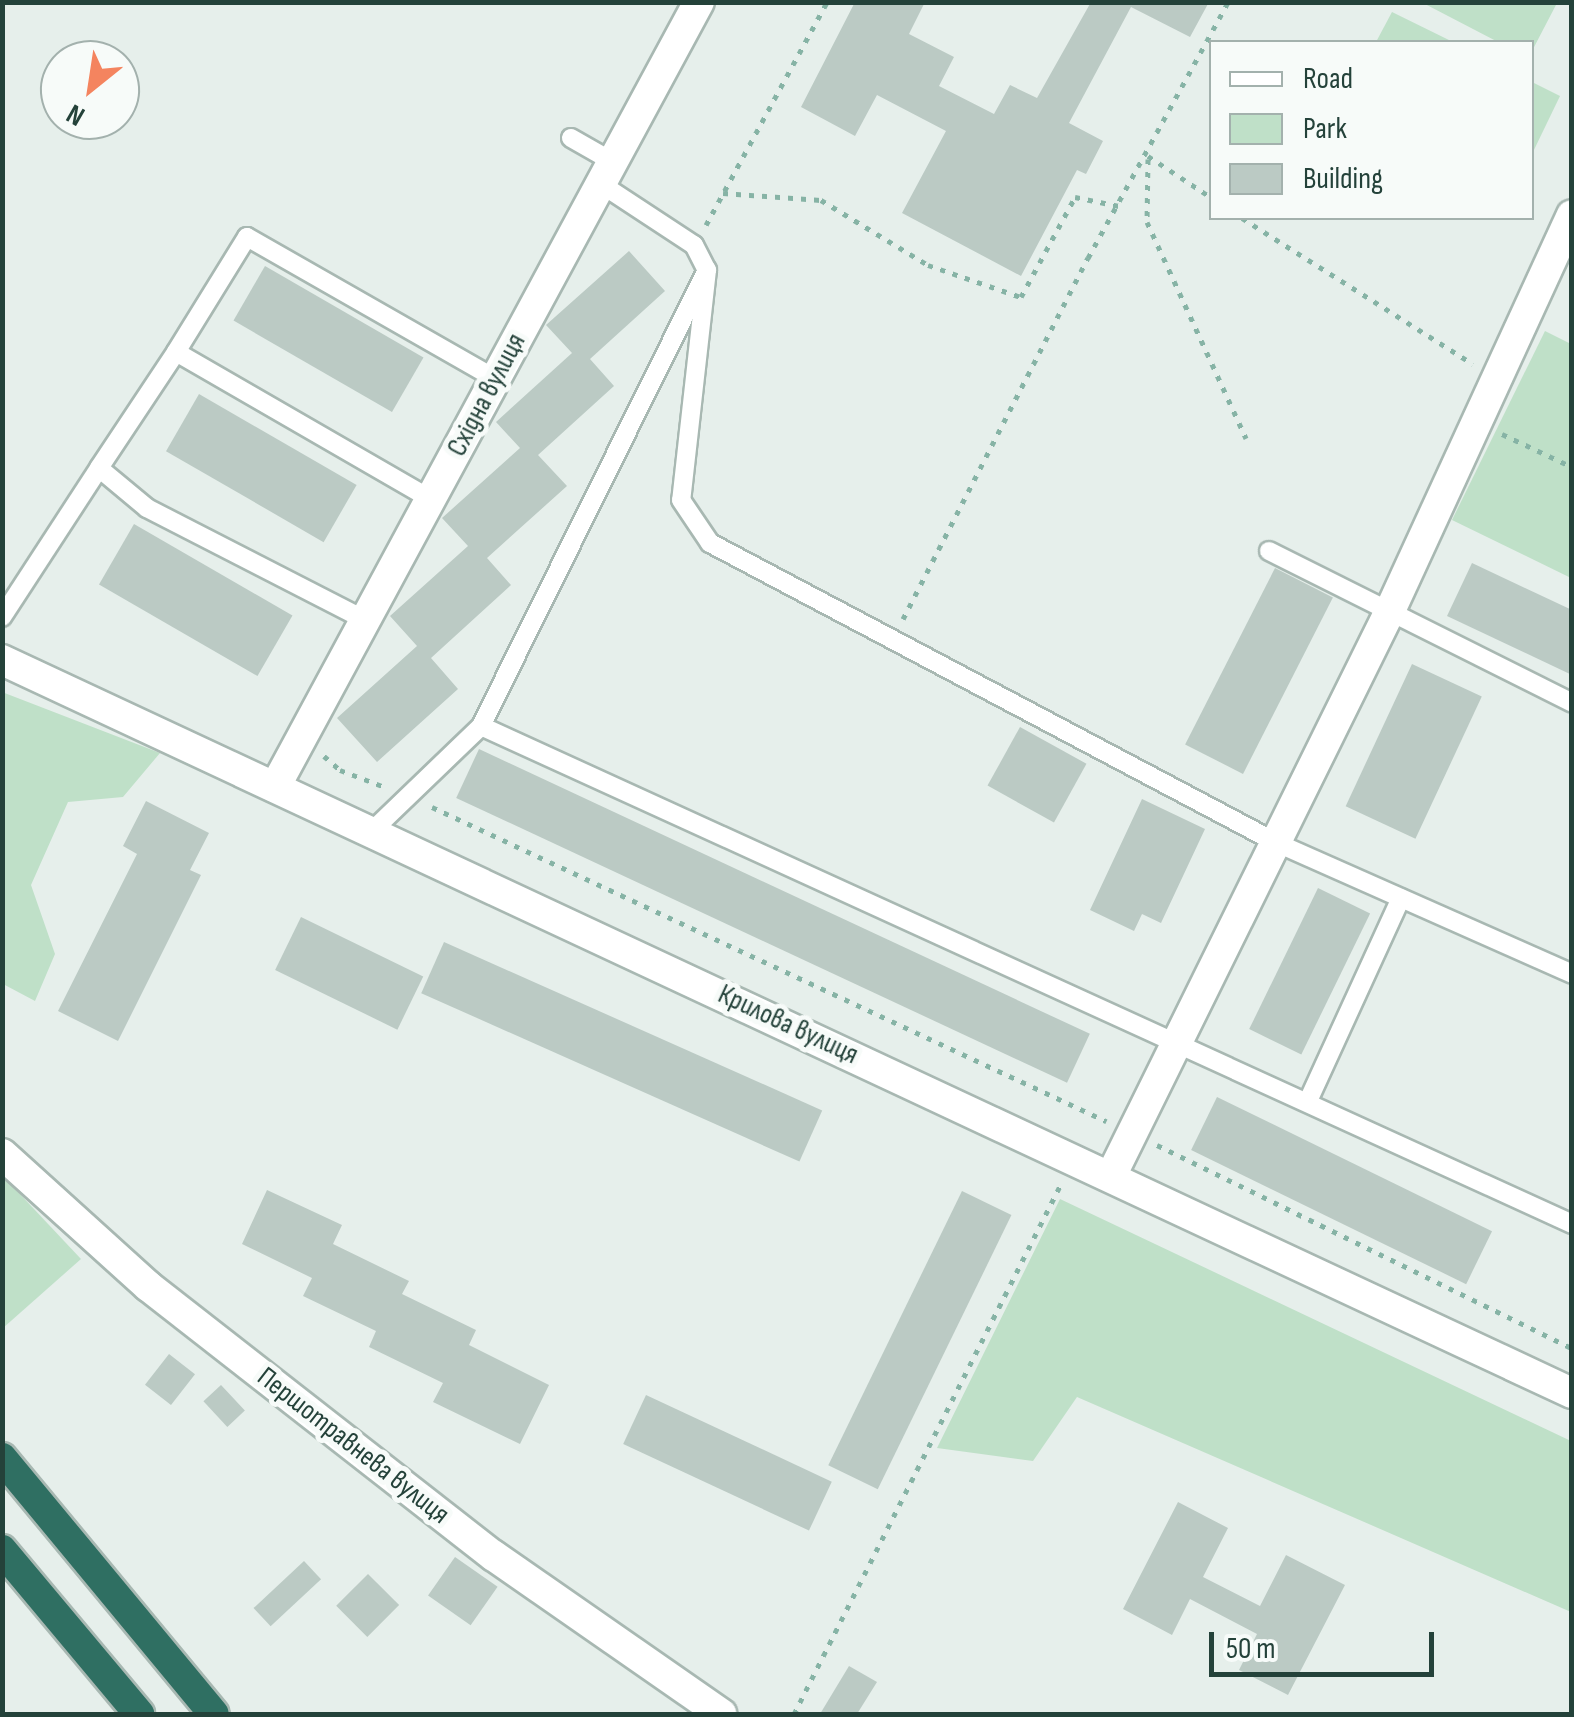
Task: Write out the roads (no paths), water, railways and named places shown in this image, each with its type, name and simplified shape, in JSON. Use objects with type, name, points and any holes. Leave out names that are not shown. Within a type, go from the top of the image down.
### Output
[{"type":"highway","points":[[2,1458],[214,1714]]},
{"type":"highway","points":[[2,1550],[139,1714]]},
{"type":"street","name":"Східна вулиця","points":[[275,787],[699,2]]},
{"type":"street","points":[[1110,1176],[1181,1042],[1388,615],[1570,223]]},
{"type":"street","name":"Крилова вулиця","points":[[2,660],[1572,1393]]},
{"type":"street","name":"Першотравнева вулиця","points":[[2,1154],[164,1299],[494,1556],[721,1714]]},
{"type":"lane","points":[[571,138],[694,245],[707,270],[681,500],[710,543],[1277,843],[1572,974]]},
{"type":"lane","points":[[2,617],[247,238],[496,378]]},
{"type":"lane","points":[[370,832],[482,726],[707,270]]},
{"type":"lane","points":[[176,352],[431,499]]},
{"type":"lane","points":[[99,468],[147,508],[365,620]]},
{"type":"lane","points":[[1269,551],[1388,615],[1572,703]]},
{"type":"lane","points":[[482,726],[1181,1042],[1572,1224]]},
{"type":"lane","points":[[1308,1102],[1401,898]]}]
